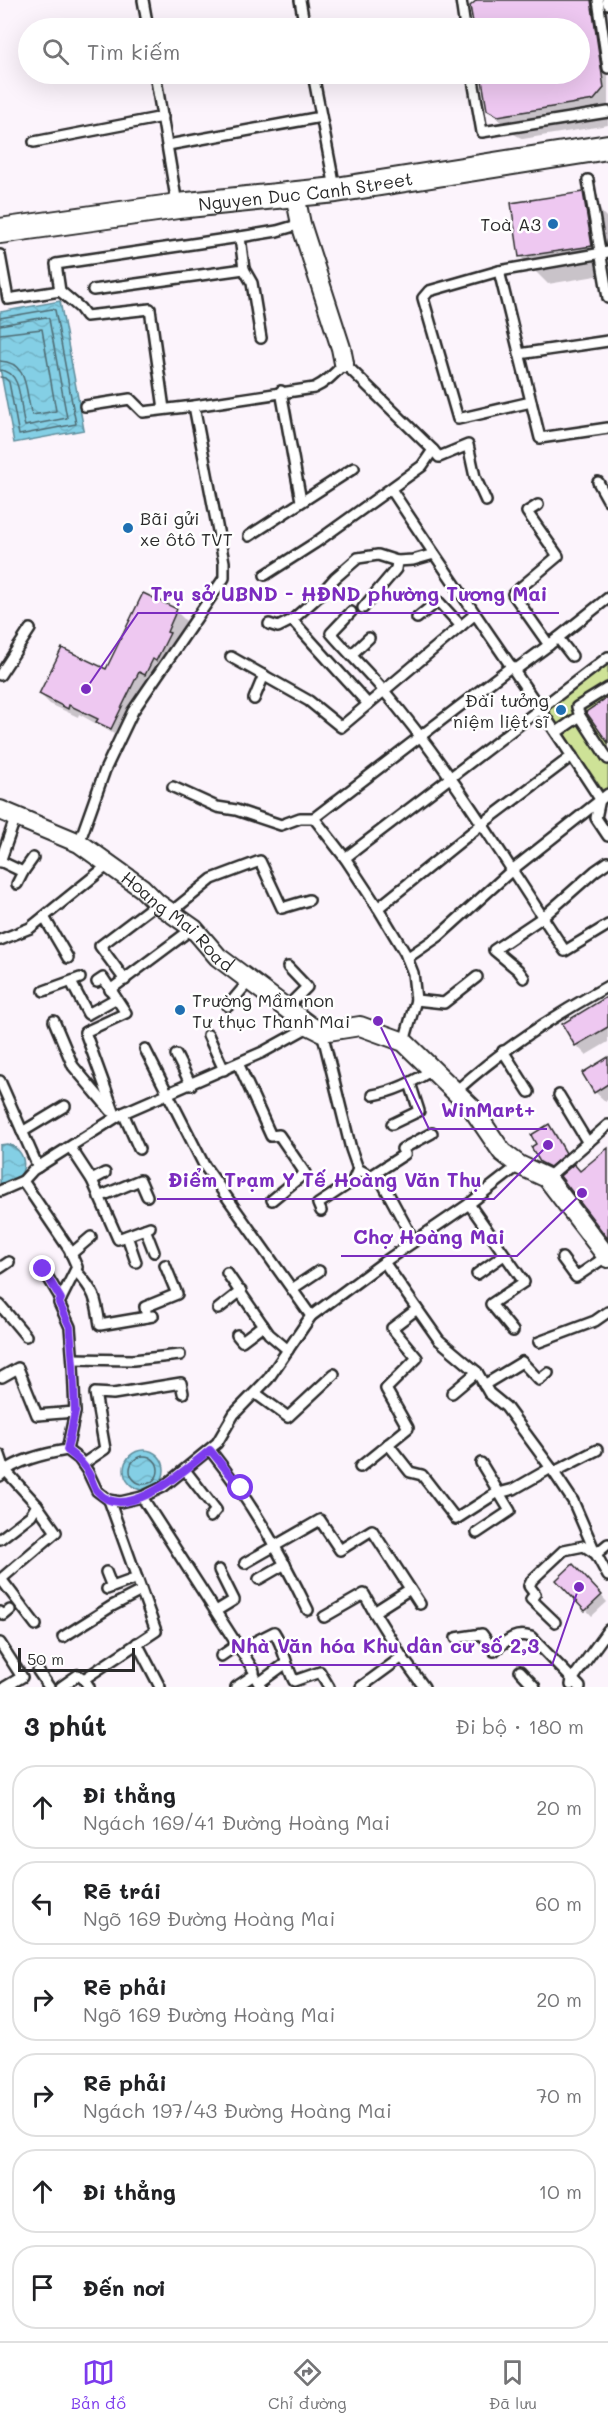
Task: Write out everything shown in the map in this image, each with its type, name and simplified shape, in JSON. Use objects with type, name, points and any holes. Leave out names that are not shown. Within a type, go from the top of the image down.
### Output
[{"type":"street","name":"Nguyen Duc Canh Street","points":[[0,231],[178,206],[336,190],[608,147]]},
{"type":"street","points":[[295,195],[301,224],[344,363]]},
{"type":"street","name":"Hoang Mai Road","points":[[8,813],[79,843],[193,928],[218,957],[316,1029]]},
{"type":"street","points":[[316,1029],[360,1026],[404,1042],[472,1108],[502,1152],[519,1165],[547,1178],[607,1257]]},
{"type":"lane","points":[[142,0],[146,18]]},
{"type":"lane","points":[[300,0],[303,18]]},
{"type":"lane","points":[[461,0],[464,18]]},
{"type":"lane","points":[[598,0],[608,68]]},
{"type":"lane","points":[[157,84],[178,206]]},
{"type":"lane","points":[[315,84],[336,190]]},
{"type":"lane","points":[[474,84],[482,132],[608,112]]},
{"type":"lane","points":[[34,142],[163,117]]},
{"type":"lane","points":[[168,145],[321,117]]},
{"type":"lane","points":[[588,180],[604,252],[608,298]]},
{"type":"lane","points":[[164,409],[150,309],[86,316],[60,291],[56,264],[277,231],[301,224]]},
{"type":"lane","points":[[240,237],[244,269],[252,283],[261,338]]},
{"type":"lane","points":[[531,402],[458,419],[423,298],[429,291],[498,271],[604,252]]},
{"type":"lane","points":[[0,255],[8,299],[60,291]]},
{"type":"lane","points":[[93,290],[244,269]]},
{"type":"lane","points":[[498,271],[540,438],[608,428]]},
{"type":"lane","points":[[519,354],[608,341]]},
{"type":"lane","points":[[85,406],[130,399],[143,412],[314,388],[334,375],[344,363],[440,457],[468,445],[475,477],[486,501]]},
{"type":"lane","points":[[281,391],[301,501]]},
{"type":"lane","points":[[79,843],[105,770],[133,711],[224,578],[224,562],[194,406]]},
{"type":"lane","points":[[265,575],[315,543],[422,466],[433,450]]},
{"type":"lane","points":[[249,536],[354,468]]},
{"type":"lane","points":[[598,482],[608,500]]},
{"type":"lane","points":[[391,489],[474,615],[514,668],[572,756],[604,797]]},
{"type":"lane","points":[[538,505],[527,512],[558,556],[513,594],[549,645]]},
{"type":"lane","points":[[269,624],[278,627],[292,620],[358,558],[378,555],[397,561],[434,554]]},
{"type":"lane","points":[[363,608],[396,569],[397,561]]},
{"type":"lane","points":[[173,787],[217,807],[281,825],[300,818],[314,818],[419,736],[549,645],[608,598]]},
{"type":"lane","points":[[417,618],[438,601],[461,626]]},
{"type":"lane","points":[[351,612],[331,633],[384,691],[419,736],[482,825],[565,951],[608,925]]},
{"type":"lane","points":[[231,657],[309,701],[341,727],[474,615]]},
{"type":"lane","points":[[292,620],[368,704]]},
{"type":"lane","points":[[0,675],[30,629]]},
{"type":"lane","points":[[351,655],[369,638]]},
{"type":"lane","points":[[558,638],[572,656]]},
{"type":"lane","points":[[345,858],[608,657]]},
{"type":"lane","points":[[254,699],[264,675]]},
{"type":"lane","points":[[608,687],[577,707],[580,716],[608,759]]},
{"type":"lane","points":[[557,732],[580,716]]},
{"type":"lane","points":[[378,908],[572,756]]},
{"type":"lane","points":[[604,797],[596,818],[608,836]]},
{"type":"lane","points":[[407,958],[439,936],[512,870],[604,797]]},
{"type":"lane","points":[[8,813],[0,861],[22,872]]},
{"type":"lane","points":[[314,818],[345,858],[407,958],[413,973],[416,1000],[404,1042]]},
{"type":"lane","points":[[17,884],[22,872],[33,858]]},
{"type":"lane","points":[[125,980],[100,946],[212,879],[260,861],[282,908],[309,900]]},
{"type":"lane","points":[[524,978],[494,950],[543,917],[608,862]]},
{"type":"lane","points":[[0,940],[30,928],[108,865]]},
{"type":"lane","points":[[44,917],[68,958]]},
{"type":"lane","points":[[110,990],[193,928]]},
{"type":"lane","points":[[286,1008],[307,987],[288,967]]},
{"type":"lane","points":[[416,1000],[444,1002],[477,976]]},
{"type":"lane","points":[[97,982],[104,978],[115,999],[126,1013],[85,1032],[120,1115],[140,1149]]},
{"type":"lane","points":[[44,991],[76,980],[88,1014],[115,999]]},
{"type":"lane","points":[[228,1005],[249,981]]},
{"type":"lane","points":[[456,1091],[503,1051],[550,1018],[608,986]]},
{"type":"lane","points":[[54,1021],[73,1066],[120,1115]]},
{"type":"lane","points":[[0,1190],[23,1181],[38,1167],[120,1115],[316,1029],[358,1169],[353,1181],[318,1204],[321,1211]]},
{"type":"lane","points":[[208,1035],[224,1070]]},
{"type":"lane","points":[[145,1049],[204,1165],[311,1316]]},
{"type":"lane","points":[[503,1051],[529,1092]]},
{"type":"lane","points":[[176,1055],[191,1085]]},
{"type":"lane","points":[[238,1064],[271,1136],[279,1135],[305,1173],[272,1200]]},
{"type":"lane","points":[[373,1095],[390,1092],[433,1069]]},
{"type":"lane","points":[[0,1081],[38,1167]]},
{"type":"lane","points":[[392,1124],[419,1111],[410,1083]]},
{"type":"lane","points":[[559,1095],[588,1143]]},
{"type":"lane","points":[[22,1132],[65,1106]]},
{"type":"lane","points":[[547,1178],[608,1125]]},
{"type":"lane","points":[[371,1176],[405,1154],[402,1149],[432,1133]]},
{"type":"lane","points":[[71,1148],[92,1180],[118,1239],[147,1228],[154,1252]]},
{"type":"lane","points":[[67,1450],[82,1464],[97,1491],[109,1500],[120,1502],[142,1497],[163,1487],[217,1443],[234,1414],[268,1379],[311,1316],[384,1262],[469,1204],[519,1165]]},
{"type":"lane","points":[[358,1169],[382,1182],[414,1241]]},
{"type":"lane","points":[[92,1180],[105,1173]]},
{"type":"lane","points":[[99,1197],[140,1180],[147,1196]]},
{"type":"lane","points":[[23,1181],[78,1267],[59,1303],[70,1327],[73,1359],[75,1412],[67,1450]]},
{"type":"lane","points":[[469,1204],[524,1282],[491,1304],[513,1331]]},
{"type":"lane","points":[[127,1236],[136,1262]]},
{"type":"lane","points":[[71,1254],[91,1237]]},
{"type":"lane","points":[[477,1274],[504,1255]]},
{"type":"lane","points":[[562,1258],[576,1277],[607,1257]]},
{"type":"lane","points":[[384,1262],[438,1340],[477,1372],[489,1393],[506,1407],[552,1470],[573,1500],[608,1576]]},
{"type":"lane","points":[[76,1271],[93,1290],[100,1326],[150,1316],[145,1307],[177,1294],[165,1265]]},
{"type":"lane","points":[[43,1269],[61,1299]]},
{"type":"lane","points":[[292,1289],[319,1271]]},
{"type":"lane","points":[[227,1273],[269,1334],[288,1350]]},
{"type":"lane","points":[[218,1309],[241,1291]]},
{"type":"lane","points":[[0,1305],[26,1336]]},
{"type":"lane","points":[[360,1467],[408,1428],[386,1389],[417,1358],[393,1328],[417,1309]]},
{"type":"lane","points":[[539,1342],[595,1321],[608,1312]]},
{"type":"lane","points":[[237,1335],[242,1341],[263,1325]]},
{"type":"lane","points":[[73,1359],[133,1360],[180,1354]]},
{"type":"lane","points":[[484,1385],[522,1362],[538,1380],[548,1373]]},
{"type":"lane","points":[[2,1377],[18,1368],[37,1415],[75,1412]]},
{"type":"lane","points":[[452,1394],[477,1372]]},
{"type":"lane","points":[[255,1393],[288,1417],[334,1374]]},
{"type":"lane","points":[[82,1464],[105,1449],[94,1393],[113,1394],[181,1383],[183,1393]]},
{"type":"lane","points":[[388,1444],[410,1472],[422,1476],[456,1519],[495,1494],[514,1489],[597,1450]]},
{"type":"lane","points":[[3,1473],[49,1453],[67,1450]]},
{"type":"lane","points":[[210,1450],[241,1488],[276,1546],[308,1610]]},
{"type":"lane","points":[[0,1455],[3,1473],[37,1505],[56,1532],[2,1579],[36,1625]]},
{"type":"lane","points":[[477,1533],[510,1511],[482,1463]]},
{"type":"lane","points":[[184,1470],[216,1510],[210,1517]]},
{"type":"lane","points":[[142,1497],[239,1647],[258,1682]]},
{"type":"lane","points":[[61,1687],[78,1675],[87,1683],[137,1643],[156,1631],[109,1500]]},
{"type":"lane","points":[[0,1539],[31,1515],[37,1505]]},
{"type":"lane","points":[[245,1563],[320,1520],[340,1550],[372,1530],[420,1604]]},
{"type":"lane","points":[[596,1554],[608,1544]]},
{"type":"lane","points":[[555,1622],[531,1599],[535,1594],[529,1586],[532,1580],[564,1550],[584,1546],[596,1554]]},
{"type":"lane","points":[[259,1579],[285,1564]]},
{"type":"lane","points":[[216,1611],[234,1600],[219,1570]]},
{"type":"lane","points":[[106,1572],[109,1588],[136,1578]]},
{"type":"lane","points":[[374,1612],[410,1589]]},
{"type":"lane","points":[[63,1637],[112,1605],[141,1591]]},
{"type":"lane","points":[[324,1617],[364,1594],[402,1657],[424,1687]]},
{"type":"lane","points":[[0,1612],[4,1616],[10,1610]]},
{"type":"lane","points":[[572,1684],[608,1630]]},
{"type":"lane","points":[[221,1656],[274,1632],[282,1644],[285,1664],[294,1681],[320,1672],[329,1687]]},
{"type":"lane","points":[[456,1638],[482,1634],[494,1651],[510,1637],[522,1634],[531,1636],[572,1684],[580,1687]]},
{"type":"lane","points":[[0,1643],[22,1677],[9,1686]]},
{"type":"lane","points":[[137,1643],[160,1687]]},
{"type":"lane","points":[[361,1687],[402,1657]]},
{"type":"lane","points":[[236,1687],[258,1682],[285,1664]]},
{"type":"lane","points":[[38,1671],[49,1687]]},
{"type":"lane","points":[[519,1671],[535,1687]]},
{"type":"green space","points":[[608,662],[608,788],[603,791],[545,707]]},
{"type":"water","points":[[60,301],[84,430],[14,443],[0,368],[0,312]]},
{"type":"water","points":[[7,1144],[21,1154],[23,1168],[16,1180],[0,1183],[0,1145]]},
{"type":"water","points":[[144,1450],[152,1451],[158,1456],[163,1462],[163,1478],[158,1484],[152,1489],[144,1490],[136,1489],[130,1484],[125,1478],[124,1470],[125,1462],[130,1456],[136,1451]]},
{"type":"building","points":[[477,0],[591,0],[604,88],[594,100],[498,116],[487,110],[483,84],[590,84],[590,18],[472,18],[470,6]]},
{"type":"building","name":"Toà A3","points":[[583,192],[592,246],[519,257],[511,203]]},
{"type":"building","points":[[143,593],[177,609],[167,632],[170,633],[156,661],[153,659],[145,675],[139,672],[111,729],[96,722],[98,719],[69,705],[68,709],[39,694],[62,648],[106,669]]},
{"type":"building","points":[[608,697],[608,743],[586,712]]},
{"type":"building","points":[[608,996],[608,1027],[575,1046],[562,1024]]},
{"type":"building","points":[[608,1057],[608,1084],[594,1093],[582,1073]]},
{"type":"building","points":[[549,1124],[566,1153],[550,1167],[540,1162],[531,1147],[536,1144],[531,1135]]},
{"type":"building","points":[[608,1148],[608,1239],[560,1176],[574,1164],[580,1171]]},
{"type":"building","points":[[573,1564],[602,1595],[585,1611],[556,1580]]},
{"type":"place","name":"Toà A3","points":[[553,224]]},
{"type":"place","name":"Bãi gửi xe ôtô TVT","points":[[128,528]]},
{"type":"place","name":"Trụ sở UBND - HĐND phường Tương Mai","points":[[86,689]]},
{"type":"place","name":"Đài tưởng niệm liệt sĩ","points":[[561,710]]},
{"type":"place","name":"Trường Mầm non Tư thục Thanh Mai","points":[[180,1010]]},
{"type":"place","name":"WinMart+","points":[[378,1021]]},
{"type":"place","name":"Điểm Trạm Y Tế Hoàng Văn Thụ","points":[[548,1145]]},
{"type":"place","name":"Chợ Hoàng Mai","points":[[582,1193]]},
{"type":"place","name":"Nhà Văn hóa Khu dân cư số 2,3","points":[[579,1587]]},
{"type":"route","points":[[43,1269],[61,1299],[59,1303],[70,1327],[75,1412],[67,1450],[79,1459],[97,1491],[109,1500],[120,1502],[142,1497],[163,1487],[210,1450],[241,1488]]}]
